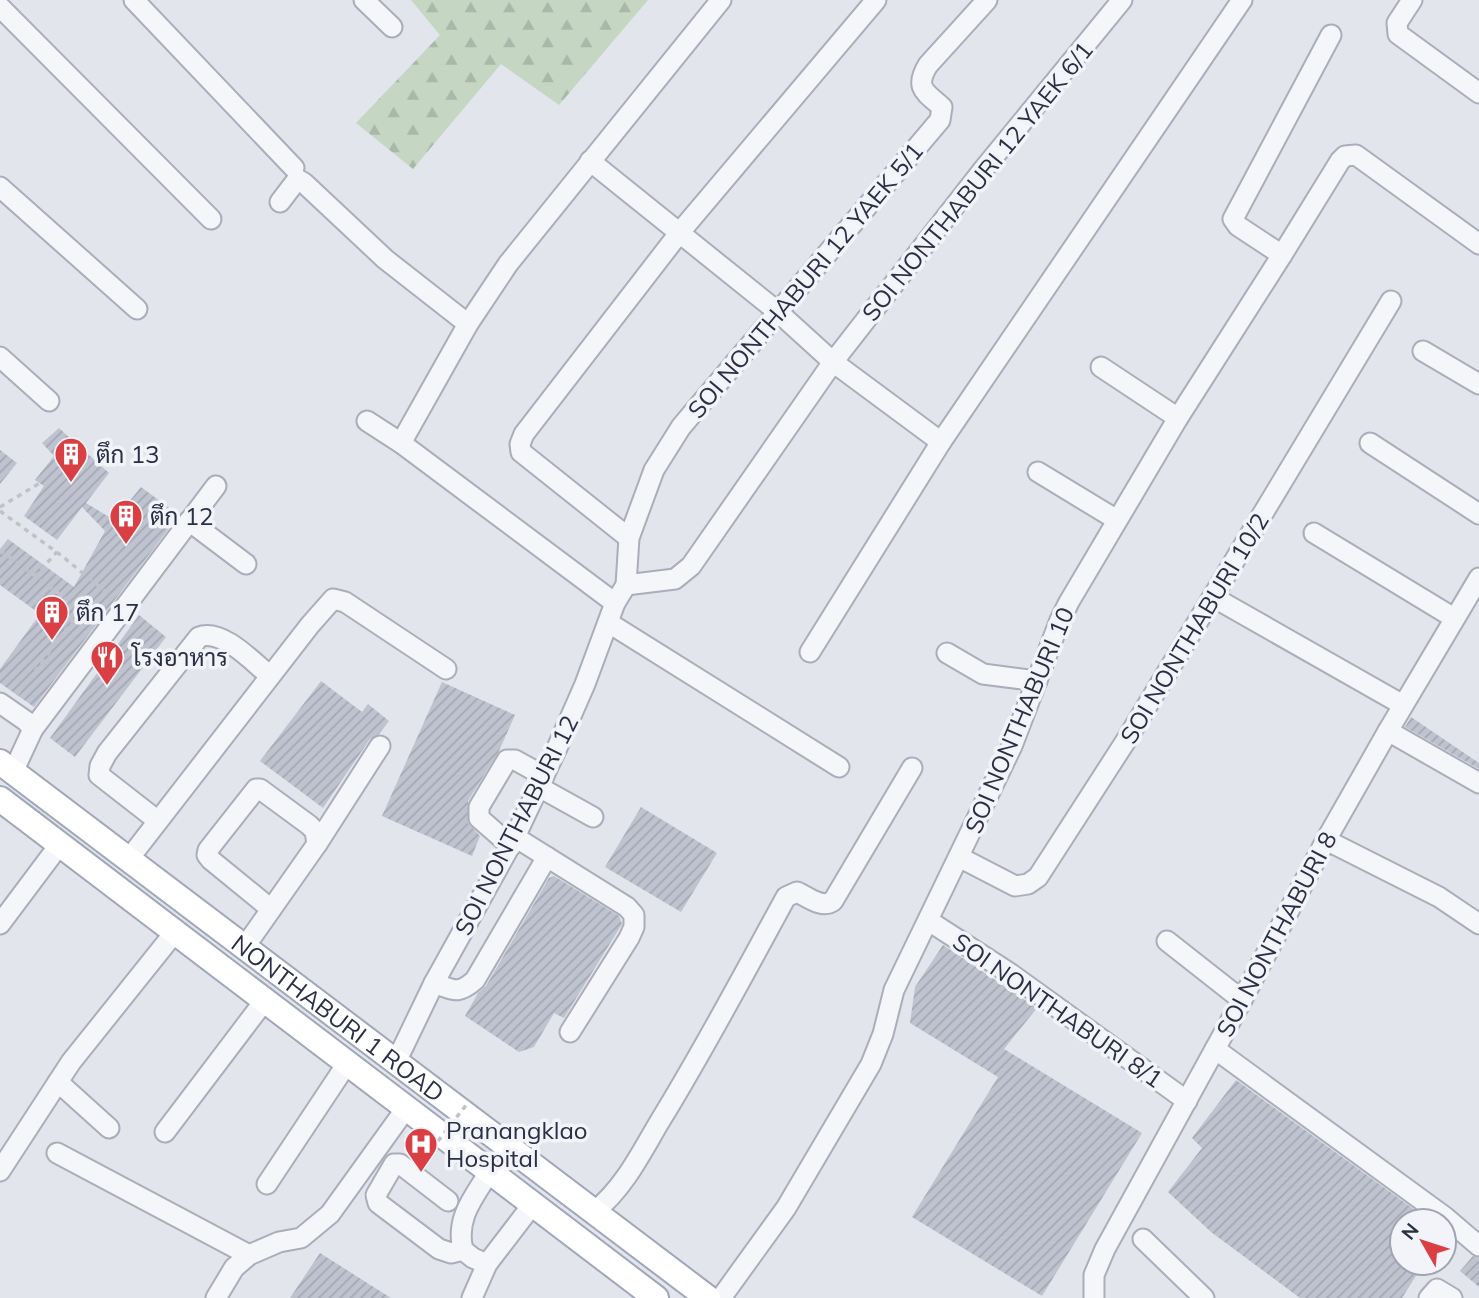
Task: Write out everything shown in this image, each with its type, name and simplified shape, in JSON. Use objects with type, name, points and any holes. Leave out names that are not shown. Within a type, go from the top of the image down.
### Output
[{"type":"main road","name":"NONTHABURI 1 ROAD","points":[[7,767],[708,1298]]},
{"type":"main road","name":"NONTHABURI 1 ROAD","points":[[0,799],[407,1107],[533,1204],[643,1294]]},
{"type":"street","points":[[134,0],[294,168]]},
{"type":"street","points":[[364,0],[392,27]]},
{"type":"street","points":[[401,443],[468,324],[508,264],[721,0]]},
{"type":"street","points":[[629,538],[521,452],[520,444],[524,434],[680,232],[876,0]]},
{"type":"street","name":"SOI NONTHABURI 12 YAEK 5/1","points":[[626,584],[629,538],[654,470],[681,427],[940,120],[942,107],[924,91],[921,84],[922,75],[987,0]]},
{"type":"street","name":"SOI NONTHABURI 12 YAEK 6/1","points":[[626,584],[675,579],[683,575],[833,362],[974,182],[1122,0]]},
{"type":"street","points":[[810,652],[941,442],[1242,0]]},
{"type":"street","points":[[1412,0],[1397,23],[1398,34],[1479,93]]},
{"type":"street","points":[[0,8],[211,219]]},
{"type":"street","points":[[1282,255],[1238,226],[1233,219],[1331,36]]},
{"type":"street","name":"SOI NONTHABURI 10","points":[[721,1298],[786,1208],[871,1064],[883,1034],[894,990],[1012,746],[1060,620],[1178,418],[1339,161],[1345,156],[1356,155],[1479,244]]},
{"type":"street","points":[[590,161],[778,312],[833,362],[941,442]]},
{"type":"street","points":[[280,202],[296,181],[304,183],[385,259],[468,324]]},
{"type":"street","points":[[0,187],[137,309]]},
{"type":"street","name":"SOI NONTHABURI 10/2","points":[[959,857],[1014,886],[1036,880],[1127,739],[1391,301]]},
{"type":"street","points":[[1423,351],[1479,384]]},
{"type":"street","points":[[0,357],[49,401]]},
{"type":"street","points":[[1101,367],[1178,418]]},
{"type":"street","points":[[367,421],[401,443],[615,603]]},
{"type":"street","points":[[1370,443],[1479,514]]},
{"type":"street","points":[[1038,472],[1117,520]]},
{"type":"street","points":[[7,767],[216,486]]},
{"type":"street","points":[[190,521],[246,564]]},
{"type":"street","points":[[1314,533],[1454,618]]},
{"type":"street","name":"SOI NONTHABURI 8","points":[[1094,1298],[1094,1275],[1105,1249],[1216,1049],[1326,840],[1388,730],[1478,581]]},
{"type":"street","name":"SOI NONTHABURI 12","points":[[396,1062],[434,983],[513,841],[542,782],[585,684],[615,603],[626,584]]},
{"type":"street","points":[[1213,597],[1403,705]]},
{"type":"street","points":[[128,860],[332,599],[345,602],[446,669]]},
{"type":"street","points":[[609,623],[839,767]]},
{"type":"street","points":[[158,821],[99,775],[100,766],[107,753],[200,637],[207,634],[222,637],[270,676]]},
{"type":"street","points":[[947,653],[983,674],[1037,681]]},
{"type":"street","points":[[8,697],[26,721],[38,722]]},
{"type":"street","points":[[1388,730],[1479,783]]},
{"type":"street","points":[[244,948],[317,844],[380,746]]},
{"type":"street","points":[[570,1032],[629,938],[634,927],[634,915],[627,907],[547,857],[513,841],[480,818],[479,807],[507,760],[515,760],[593,817]]},
{"type":"street","points":[[595,1211],[611,1199],[687,1078],[786,897],[797,892],[823,905],[833,901],[912,768]]},
{"type":"street","points":[[271,909],[211,860],[207,855],[208,850],[256,789],[260,789],[309,825],[315,831],[317,844]]},
{"type":"street","points":[[1326,840],[1439,897],[1479,924]]},
{"type":"street","points":[[0,923],[60,844]]},
{"type":"street","points":[[434,983],[457,991],[475,980],[547,857]]},
{"type":"street","name":"SOI NONTHABURI 8/1","points":[[929,921],[1011,974],[1187,1101]]},
{"type":"street","points":[[0,1171],[71,1062],[175,932]]},
{"type":"street","points":[[1167,941],[1242,1000]]},
{"type":"street","points":[[165,1132],[265,1000]]},
{"type":"street","points":[[1216,1049],[1445,1217],[1479,1246]]},
{"type":"street","points":[[267,1184],[348,1062]]},
{"type":"street","points":[[58,1082],[109,1128]]},
{"type":"street","points":[[216,1298],[234,1268],[249,1255],[279,1242],[301,1238],[330,1214],[407,1107]]},
{"type":"street","points":[[57,1153],[249,1255]]},
{"type":"street","points":[[449,1200],[400,1164],[394,1164],[376,1195],[378,1203],[439,1250],[451,1253],[463,1250]]},
{"type":"street","points":[[487,1264],[463,1250],[460,1228],[468,1206],[490,1171]]},
{"type":"street","points":[[472,1298],[487,1264],[533,1204]]},
{"type":"street","points":[[1143,1239],[1204,1298]]},
{"type":"street","points":[[1429,1298],[1437,1289],[1452,1298]]},
{"type":"path","points":[[0,550],[89,616],[119,620],[127,610],[0,509],[40,483]]},
{"type":"path","points":[[34,577],[57,552]]},
{"type":"path","points":[[38,722],[8,697],[80,610]]},
{"type":"path","points":[[438,1141],[467,1104]]},
{"type":"green space","points":[[411,0],[648,0],[559,105],[501,64],[413,169],[356,123],[440,35]]},
{"type":"building","points":[[59,428],[109,473],[86,503],[114,520],[141,487],[179,515],[34,707],[0,683],[0,669],[40,614],[0,585],[0,549],[8,539],[74,587],[105,531],[82,507],[57,540],[24,516],[44,486],[35,480],[54,456],[42,443]]},
{"type":"building","points":[[0,450],[17,463],[0,484]]},
{"type":"building","name":"โรงอาหาร","points":[[139,615],[166,637],[75,757],[50,738]]},
{"type":"building","points":[[321,681],[362,712],[368,704],[389,721],[379,734],[370,739],[323,808],[260,761]]},
{"type":"building","points":[[442,682],[515,715],[499,751],[468,801],[468,823],[480,836],[472,856],[382,816]]},
{"type":"building","points":[[1411,717],[1479,763],[1479,769],[1405,727]]},
{"type":"building","points":[[641,807],[717,853],[681,912],[605,867]]},
{"type":"building","points":[[554,876],[619,916],[622,924],[564,1018],[554,1013],[534,1047],[519,1052],[465,1016],[478,993],[486,986],[549,878]]},
{"type":"building","points":[[943,945],[1037,1008],[1004,1049],[1142,1133],[1042,1296],[912,1217],[998,1077],[910,1023],[915,987]]},
{"type":"building","points":[[1236,1080],[1411,1207],[1388,1207],[1388,1277],[1415,1277],[1402,1298],[1300,1298],[1211,1232],[1168,1192],[1202,1148],[1192,1138]]},
{"type":"building","points":[[320,1253],[391,1298],[290,1298]]},
{"type":"building","points":[[1473,1256],[1479,1258],[1479,1287],[1460,1271]]},
{"type":"place","name":"ตึก 13","points":[[71,484]]},
{"type":"place","name":"ตึก 12","points":[[126,546]]},
{"type":"place","name":"ตึก 17","points":[[52,642]]},
{"type":"place","name":"โรงอาหาร","points":[[107,687]]},
{"type":"place","name":"Pranangklao Hospital","points":[[421,1174]]}]
